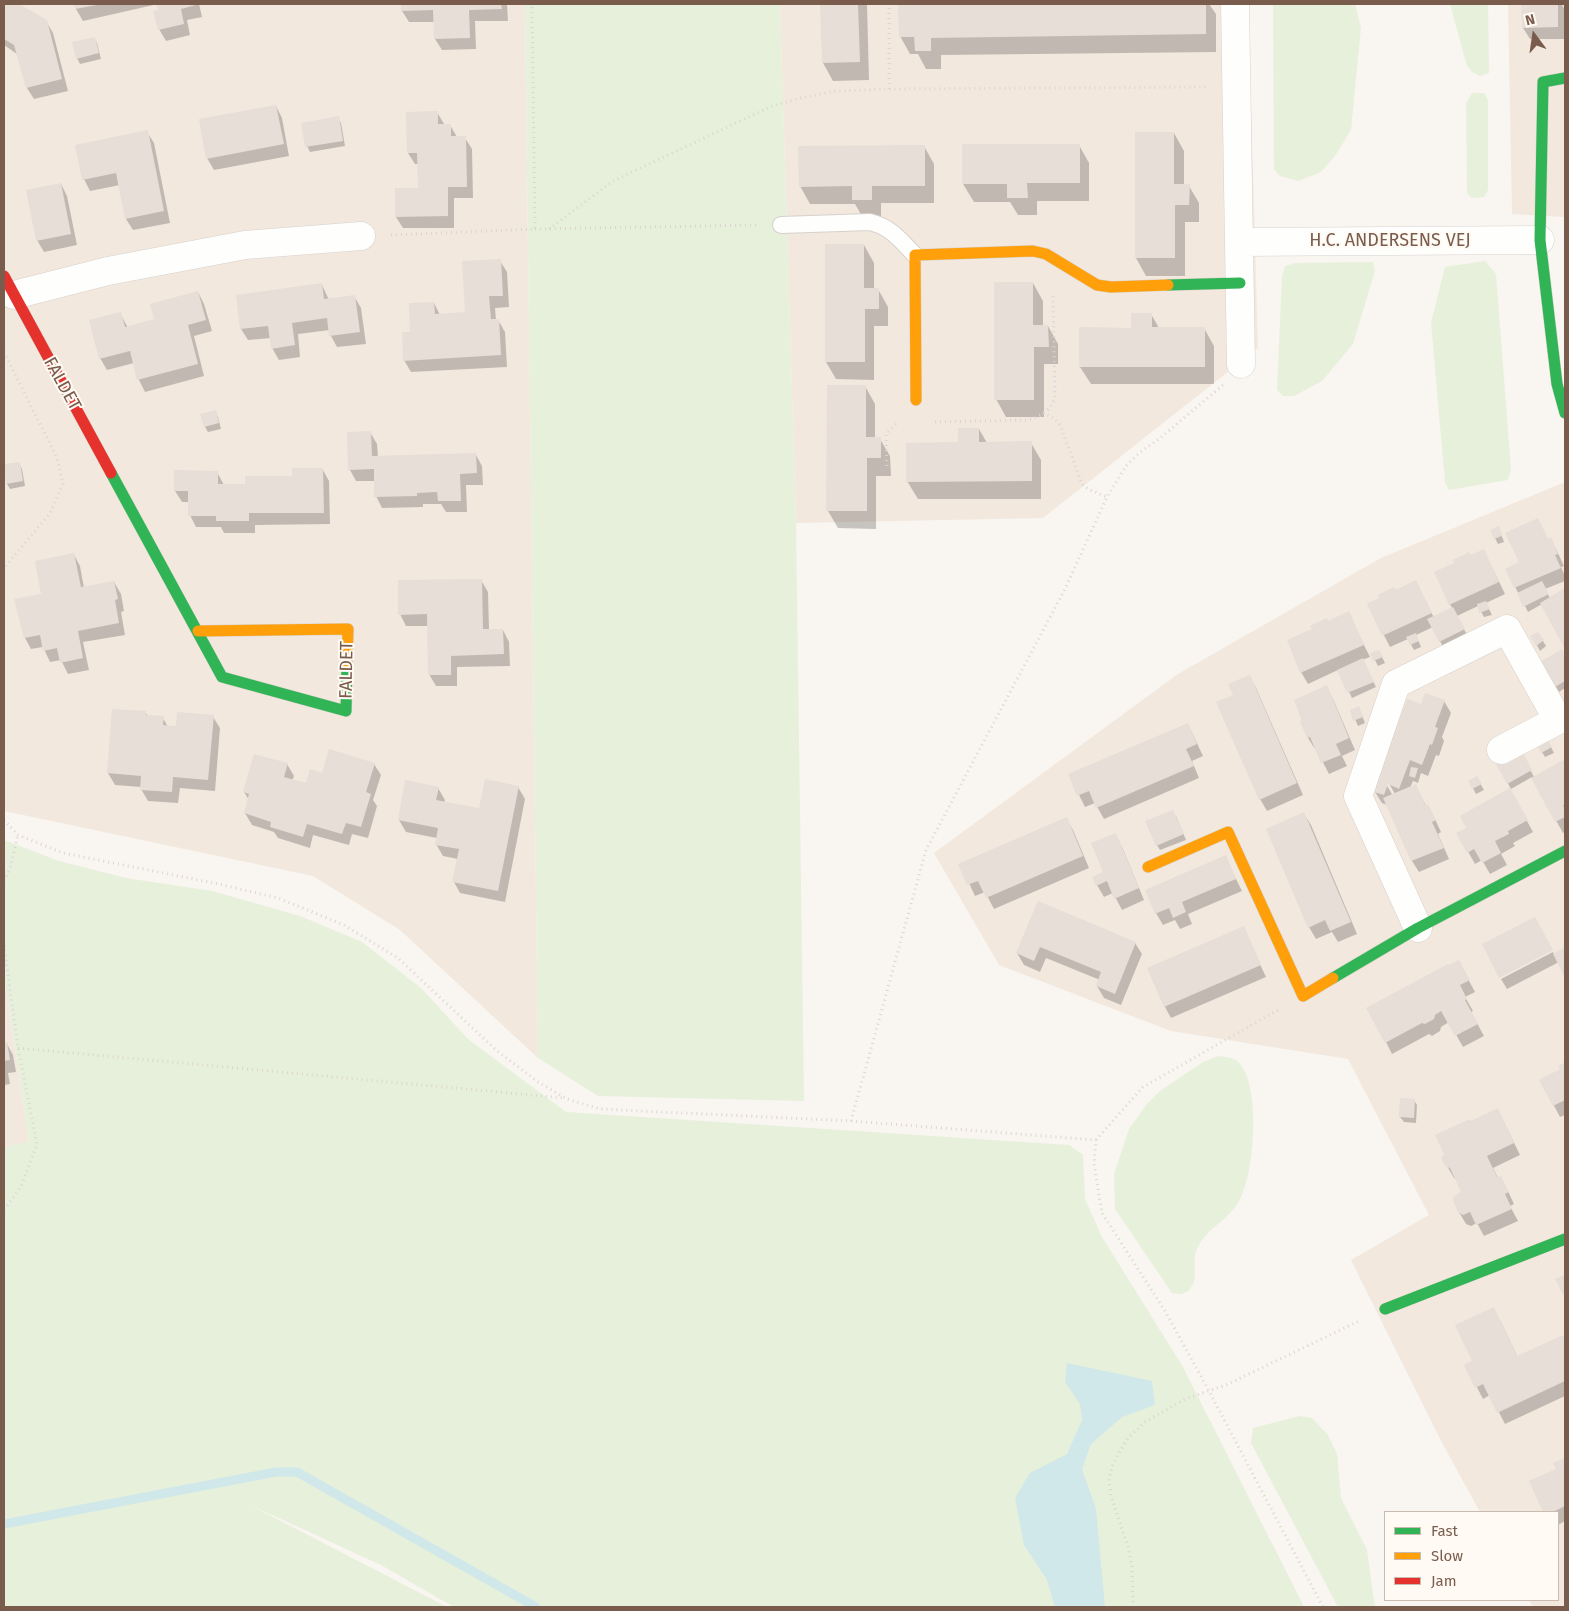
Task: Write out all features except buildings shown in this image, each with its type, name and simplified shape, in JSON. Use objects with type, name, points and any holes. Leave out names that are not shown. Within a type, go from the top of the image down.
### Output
[{"type":"street","points":[[1235,4],[1241,364]]},
{"type":"street","points":[[1565,78],[1543,82],[1540,240],[1557,384],[1565,413]]},
{"type":"street","name":"FALDET","points":[[198,632],[348,629],[346,711],[222,677],[9,286],[108,271],[245,244],[361,236]]},
{"type":"street","name":"H.C. ANDERSENS VEJ","points":[[1239,242],[1540,240]]},
{"type":"street","points":[[916,400],[915,254],[1033,251],[1046,254],[1097,285],[1111,287],[1240,283]]},
{"type":"street","points":[[1418,928],[1358,796],[1396,684],[1507,629],[1558,720],[1501,750]]},
{"type":"street","points":[[1148,867],[1228,832],[1303,996],[1418,928],[1565,851]]},
{"type":"street","points":[[1385,1309],[1565,1238]]},
{"type":"lane","points":[[781,225],[870,222],[881,224],[890,229],[915,254]]},
{"type":"path","points":[[532,4],[535,229]]},
{"type":"path","points":[[889,4],[889,89]]},
{"type":"path","points":[[549,229],[612,181],[772,106],[805,97],[837,91],[889,89],[1236,86]]},
{"type":"path","points":[[361,236],[535,229],[781,225]]},
{"type":"path","points":[[935,422],[1026,420],[1039,417],[1053,403],[1055,398],[1053,291],[1058,261]]},
{"type":"path","points":[[4,352],[57,458],[63,484],[50,513],[4,568]]},
{"type":"path","points":[[851,1121],[926,850],[1064,591],[1107,497],[1126,466],[1139,453],[1159,439],[1237,373],[1241,364]]},
{"type":"path","points":[[1043,413],[1054,418],[1060,425],[1082,484],[1088,489],[1107,497]]},
{"type":"path","points":[[887,466],[886,434],[899,423],[908,423]]},
{"type":"path","points":[[4,820],[18,835],[63,853],[214,883],[278,898],[344,925],[398,958],[496,1050],[538,1082],[567,1099]]},
{"type":"path","points":[[4,827],[10,826]]},
{"type":"path","points":[[4,880],[10,869],[18,835]]},
{"type":"path","points":[[4,945],[18,1048],[37,1144],[21,1188],[4,1210]]},
{"type":"path","points":[[1303,996],[1143,1087],[1096,1140],[1094,1164],[1102,1213],[1165,1311],[1209,1390],[1322,1607]]},
{"type":"path","points":[[18,1048],[567,1099],[600,1109],[851,1121],[1096,1140]]},
{"type":"path","points":[[1133,1607],[1128,1547],[1111,1496],[1109,1480],[1113,1463],[1128,1438],[1145,1422],[1185,1399],[1226,1385],[1385,1309]]},
{"type":"shaded area","points":[[4,4],[525,4],[538,1058],[400,930],[313,876],[4,811]]},
{"type":"shaded area","points":[[780,4],[1248,4],[1258,348],[1043,518],[796,523]]},
{"type":"shaded area","points":[[1508,4],[1565,4],[1565,302],[1564,217],[1512,214]]},
{"type":"shaded area","points":[[1565,482],[1565,1607],[1533,1607],[1530,1601],[1559,1601],[1559,1511],[1479,1511],[1440,1439],[1351,1260],[1429,1215],[1348,1059],[1171,1031],[999,965],[934,853],[1178,674],[1381,558]]},
{"type":"shaded area","points":[[4,976],[29,1142],[4,1147]]},
{"type":"green space","points":[[525,4],[780,4],[796,523],[804,1101],[598,1096],[538,1058]]},
{"type":"green space","points":[[1273,4],[1355,4],[1361,28],[1351,130],[1335,156],[1321,172],[1298,181],[1280,176],[1274,169]]},
{"type":"green space","points":[[1450,4],[1488,4],[1489,73],[1480,76],[1472,72],[1467,66]]},
{"type":"green space","points":[[1472,93],[1484,93],[1488,100],[1488,190],[1484,197],[1472,198],[1467,193],[1466,103]]},
{"type":"green space","points":[[1485,261],[1496,274],[1511,470],[1508,480],[1449,490],[1445,482],[1431,323],[1445,267]]},
{"type":"green space","points":[[1373,262],[1375,271],[1353,344],[1322,381],[1294,396],[1283,396],[1277,390],[1282,277],[1285,266],[1295,263]]},
{"type":"green space","points":[[4,840],[59,861],[126,878],[212,891],[300,916],[362,942],[421,988],[468,1039],[566,1112],[1069,1145],[1083,1155],[1085,1199],[1102,1237],[1183,1367],[1304,1607],[454,1607],[381,1565],[248,1504],[447,1607],[4,1607],[4,1147],[29,1142],[4,976]]},
{"type":"green space","points":[[1218,1056],[1237,1061],[1245,1072],[1250,1088],[1253,1108],[1253,1130],[1249,1173],[1238,1203],[1204,1237],[1196,1251],[1194,1281],[1189,1291],[1181,1294],[1172,1293],[1115,1209],[1114,1174],[1129,1129],[1146,1105],[1160,1091],[1203,1062]]},
{"type":"green space","points":[[1300,1416],[1312,1418],[1328,1435],[1337,1454],[1341,1498],[1367,1550],[1375,1607],[1338,1607],[1251,1443],[1253,1428]]},
{"type":"water","points":[[1067,1363],[1152,1381],[1155,1405],[1122,1417],[1091,1444],[1082,1469],[1096,1509],[1105,1607],[1055,1607],[1047,1580],[1024,1545],[1015,1498],[1030,1473],[1067,1454],[1082,1420],[1080,1404],[1065,1382]]},
{"type":"waterway","points":[[4,1524],[276,1472],[297,1472],[536,1607]]},
{"type":"traffic: fast","points":[[1565,78],[1543,82],[1540,240],[1557,384],[1565,413]]},
{"type":"traffic: fast","points":[[1168,285],[1240,283]]},
{"type":"traffic: fast","points":[[111,473],[222,677],[346,711],[347,663]]},
{"type":"traffic: fast","points":[[1333,978],[1418,928],[1565,851]]},
{"type":"traffic: fast","points":[[1385,1309],[1565,1239]]},
{"type":"traffic: slow","points":[[916,400],[915,255],[1033,251],[1046,254],[1097,285],[1111,287],[1168,285]]},
{"type":"traffic: slow","points":[[198,631],[348,629],[347,663]]},
{"type":"traffic: slow","points":[[1148,867],[1228,832],[1303,996],[1333,978]]},
{"type":"traffic: jam","points":[[4,276],[111,473]]}]
